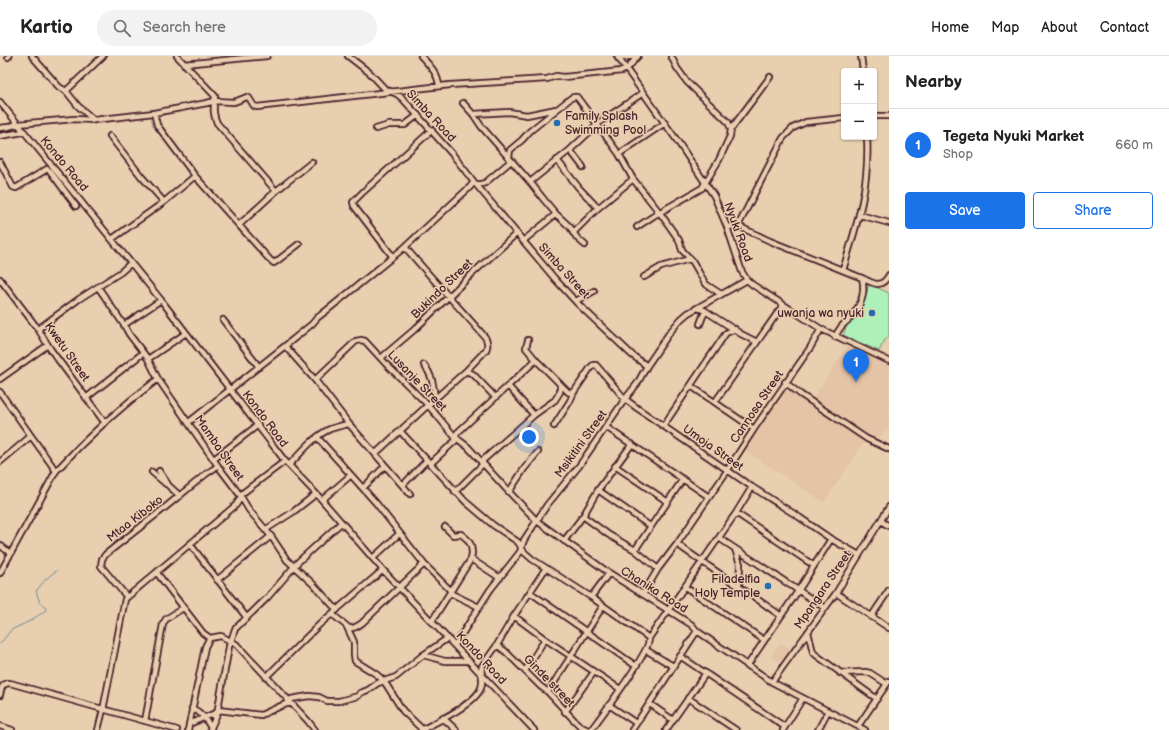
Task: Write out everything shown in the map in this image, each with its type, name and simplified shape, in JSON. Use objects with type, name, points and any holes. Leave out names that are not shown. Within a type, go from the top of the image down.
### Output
[{"type":"street","points":[[32,56],[59,87],[66,91],[78,106],[94,120]]},
{"type":"street","points":[[66,91],[103,56]]},
{"type":"street","points":[[177,56],[215,96],[213,108],[214,115],[220,127],[276,191]]},
{"type":"street","points":[[184,64],[267,56]]},
{"type":"street","name":"Simba Road","points":[[348,56],[370,73],[384,89],[397,94],[418,115],[453,155],[475,184]]},
{"type":"street","points":[[421,56],[433,70],[439,86]]},
{"type":"street","points":[[618,57],[638,56]]},
{"type":"street","points":[[0,128],[18,124],[74,119],[94,120],[154,113],[215,101],[234,102],[248,97],[254,106],[257,107],[439,86],[547,79],[556,76],[564,77],[613,73],[627,69],[638,56]]},
{"type":"street","points":[[671,56],[687,82],[728,122],[731,129]]},
{"type":"street","points":[[861,56],[863,68]]},
{"type":"street","name":"Nyuki Road","points":[[618,57],[714,196],[727,227],[740,266],[747,280],[821,329],[889,361]]},
{"type":"street","points":[[637,227],[702,188],[719,160],[730,136],[731,129],[770,77]]},
{"type":"street","points":[[530,182],[570,150],[601,121],[643,93]]},
{"type":"street","points":[[189,422],[285,346],[312,324],[317,318],[405,247],[470,187],[475,184],[484,183],[510,160],[510,150],[530,131],[574,97],[577,97],[619,154],[634,179],[679,240],[682,250],[690,259],[707,285],[722,294]]},
{"type":"street","name":"Kondo Road","points":[[0,102],[161,300],[287,463],[322,500],[383,570],[534,730]]},
{"type":"street","points":[[463,103],[556,214],[570,227],[577,238],[585,245]]},
{"type":"street","points":[[473,114],[509,112],[527,115],[558,108]]},
{"type":"street","points":[[154,113],[157,125],[195,176],[270,260],[274,263],[299,244]]},
{"type":"street","points":[[376,129],[390,125],[404,125],[418,115]]},
{"type":"street","points":[[877,116],[889,116]]},
{"type":"street","points":[[738,226],[784,138],[793,128],[806,122],[841,118]]},
{"type":"street","points":[[619,154],[665,123]]},
{"type":"street","points":[[393,257],[354,206],[353,202],[432,130]]},
{"type":"street","points":[[0,136],[23,132]]},
{"type":"street","points":[[110,136],[141,176],[164,202]]},
{"type":"street","points":[[843,270],[860,215],[866,183],[868,156],[867,140]]},
{"type":"street","points":[[570,150],[583,167]]},
{"type":"street","points":[[557,160],[578,188],[598,208]]},
{"type":"street","points":[[0,162],[13,187],[16,188],[47,169],[76,206]]},
{"type":"street","points":[[239,225],[276,191],[312,162]]},
{"type":"street","points":[[112,239],[164,202],[195,176]]},
{"type":"street","points":[[573,232],[598,208],[634,179]]},
{"type":"street","name":"Simba Street","points":[[475,184],[555,279],[632,355],[647,366]]},
{"type":"street","points":[[523,241],[556,214]]},
{"type":"street","points":[[860,215],[889,223]]},
{"type":"street","points":[[727,227],[738,226],[770,241],[877,285],[882,283],[889,275]]},
{"type":"street","name":"Bukindo Street","points":[[381,358],[414,330],[517,233]]},
{"type":"street","points":[[375,454],[466,371],[486,350],[488,344],[487,340],[405,247]]},
{"type":"street","points":[[644,277],[661,266],[690,259]]},
{"type":"street","points":[[38,329],[79,299],[121,272],[131,263]]},
{"type":"street","points":[[835,336],[841,326],[849,319],[860,305],[864,286],[862,278]]},
{"type":"street","name":"Kwetu Street","points":[[0,279],[12,293],[105,424]]},
{"type":"street","name":"Msikitini Street","points":[[455,645],[490,590],[520,552],[524,540],[547,505],[579,466],[637,384],[647,366],[670,332],[688,313],[747,280]]},
{"type":"street","name":"Mamba Street","points":[[98,287],[129,334],[148,359],[158,379],[218,466],[241,496],[249,510],[271,536],[287,560],[313,584],[337,610]]},
{"type":"street","points":[[576,301],[594,291]]},
{"type":"street","points":[[124,325],[161,300]]},
{"type":"street","points":[[715,402],[783,305]]},
{"type":"street","points":[[697,308],[706,311],[736,329],[741,334],[757,342]]},
{"type":"street","points":[[700,324],[706,311]]},
{"type":"street","points":[[223,320],[259,367]]},
{"type":"street","points":[[664,425],[726,333],[736,329]]},
{"type":"street","name":"Cannosa Street","points":[[643,594],[658,569],[709,497],[785,382],[810,348],[821,329]]},
{"type":"street","points":[[148,359],[186,333]]},
{"type":"street","name":"Lusanje Street","points":[[315,380],[356,341],[363,340],[428,405],[455,437]]},
{"type":"street","points":[[528,340],[526,348],[536,360],[569,393],[574,392],[554,426]]},
{"type":"street","points":[[0,379],[48,345]]},
{"type":"street","points":[[285,346],[315,380],[349,424],[410,494]]},
{"type":"street","points":[[86,398],[143,353]]},
{"type":"street","points":[[403,485],[455,441],[457,433],[536,360]]},
{"type":"street","points":[[424,365],[432,377],[435,398]]},
{"type":"street","name":"Umoja Street","points":[[574,392],[591,367],[594,365],[598,367],[625,399],[752,487],[831,539],[859,555]]},
{"type":"street","points":[[466,371],[472,374],[495,397]]},
{"type":"street","points":[[0,573],[56,471],[105,424],[158,379]]},
{"type":"street","points":[[785,382],[800,394],[867,439],[889,449]]},
{"type":"street","points":[[455,492],[482,463],[534,415],[556,400],[560,392],[560,384]]},
{"type":"street","points":[[508,386],[534,415]]},
{"type":"street","points":[[691,386],[754,429]]},
{"type":"street","points":[[0,392],[56,471]]},
{"type":"street","points":[[98,730],[124,602],[127,597],[236,505],[241,496],[287,463],[317,437],[330,429],[349,424]]},
{"type":"street","points":[[214,459],[258,425]]},
{"type":"street","points":[[606,427],[709,497]]},
{"type":"street","points":[[400,431],[455,492],[493,525],[518,542],[524,552],[532,559],[649,638]]},
{"type":"street","points":[[0,462],[31,436]]},
{"type":"street","points":[[317,437],[376,503],[424,564],[450,592],[479,608]]},
{"type":"street","name":"Chanika Road","points":[[455,437],[468,447],[537,521],[564,541],[609,573],[692,625],[697,631],[772,682],[864,730]]},
{"type":"street","points":[[564,541],[583,516],[598,490],[632,444]]},
{"type":"street","points":[[509,492],[524,468],[538,452]]},
{"type":"street","name":"Mtaa Kiboko","points":[[127,597],[101,566],[102,559],[106,554],[218,466]]},
{"type":"street","points":[[363,488],[385,466]]},
{"type":"street","points":[[615,466],[668,502]]},
{"type":"street","points":[[159,471],[169,486]]},
{"type":"street","points":[[152,472],[180,496]]},
{"type":"street","points":[[322,500],[351,475]]},
{"type":"street","points":[[635,550],[683,479]]},
{"type":"street","points":[[589,730],[609,705],[636,666],[650,642],[649,638],[719,538],[752,487]]},
{"type":"street","points":[[598,490],[650,526]]},
{"type":"street","points":[[265,530],[293,512],[316,494]]},
{"type":"street","name":"Mpangara Street","points":[[772,682],[836,593],[889,507]]},
{"type":"street","points":[[736,513],[814,565]]},
{"type":"street","points":[[583,516],[609,535],[635,550],[658,569]]},
{"type":"street","points":[[881,521],[889,526]]},
{"type":"street","points":[[210,729],[218,711],[231,641],[235,629],[267,598],[294,566],[341,523]]},
{"type":"street","points":[[432,621],[471,559],[472,553],[470,542],[461,534],[453,535],[445,527]]},
{"type":"street","points":[[373,558],[400,534]]},
{"type":"street","points":[[217,580],[271,536]]},
{"type":"street","points":[[719,538],[825,608]]},
{"type":"street","points":[[747,666],[831,539]]},
{"type":"street","points":[[190,544],[247,618]]},
{"type":"street","points":[[677,544],[780,616]]},
{"type":"street","points":[[0,545],[11,554]]},
{"type":"street","points":[[735,549],[740,564],[739,586]]},
{"type":"street","points":[[471,559],[500,578]]},
{"type":"street","points":[[332,614],[347,627],[352,629],[358,626],[424,564]]},
{"type":"street","points":[[347,627],[354,642],[355,660],[384,681],[403,711],[422,730],[467,704],[480,692],[483,679],[480,670],[482,666],[546,568]]},
{"type":"street","points":[[266,677],[294,652],[312,632],[383,570]]},
{"type":"street","points":[[157,573],[203,633],[210,638],[221,636],[236,644],[315,730]]},
{"type":"street","points":[[590,597],[609,573]]},
{"type":"street","points":[[685,587],[764,640]]},
{"type":"street","points":[[871,617],[889,590]]},
{"type":"street","points":[[531,593],[636,666]]},
{"type":"street","points":[[836,593],[889,628]]},
{"type":"street","points":[[548,692],[588,632],[603,606]]},
{"type":"street","points":[[145,721],[163,624],[166,619],[183,608]]},
{"type":"street","points":[[514,616],[545,639],[620,689]]},
{"type":"street","points":[[632,730],[697,631]]},
{"type":"street","points":[[808,632],[814,654],[877,699]]},
{"type":"street","points":[[188,730],[205,647],[210,638]]},
{"type":"street","points":[[189,724],[218,711],[258,716],[264,715],[290,702],[291,698],[318,696],[327,700],[339,701],[358,696],[360,693],[375,685],[396,676],[448,638]]},
{"type":"street","points":[[525,671],[545,639]]},
{"type":"street","name":"Ginde street","points":[[497,645],[504,649],[580,726],[589,730]]},
{"type":"street","points":[[646,650],[674,666]]},
{"type":"street","points":[[423,655],[445,661],[469,661]]},
{"type":"street","points":[[680,656],[784,729],[802,698]]},
{"type":"street","points":[[565,712],[594,672]]},
{"type":"street","points":[[666,730],[706,673]]},
{"type":"street","points":[[840,673],[870,673],[888,683],[858,726]]},
{"type":"street","points":[[0,695],[3,686],[10,682],[103,710],[177,730]]},
{"type":"street","points":[[688,698],[736,730]]},
{"type":"street","points":[[650,704],[673,720]]},
{"type":"street","points":[[609,705],[636,723]]},
{"type":"street","points":[[192,708],[205,717],[210,729]]},
{"type":"street","points":[[818,730],[828,711]]},
{"type":"street","points":[[444,718],[456,730]]},
{"type":"street","points":[[0,726],[11,730]]},
{"type":"shaded area","points":[[848,346],[889,365],[889,428],[876,440],[813,398]]},
{"type":"shaded area","points":[[787,389],[865,441],[823,503],[821,500],[744,450]]},
{"type":"shaded area","points":[[780,644],[783,644],[791,651],[782,663],[771,656]]},
{"type":"green space","name":"uwanja wa nyuki","points":[[869,284],[889,293],[889,338],[886,338],[879,351],[843,335],[848,324],[864,302]]},
{"type":"waterway","points":[[0,644],[11,630],[30,621],[46,610],[45,606],[40,603],[36,591],[46,579],[57,570]]},
{"type":"place","name":"Family Splash Swimming Pool","points":[[557,123]]},
{"type":"place","name":"uwanja wa nyuki","points":[[872,313]]},
{"type":"place","name":"Tegeta Nyuki Market","points":[[856,382]]},
{"type":"place","name":"Filadelfia Holy Temple","points":[[768,586]]}]
